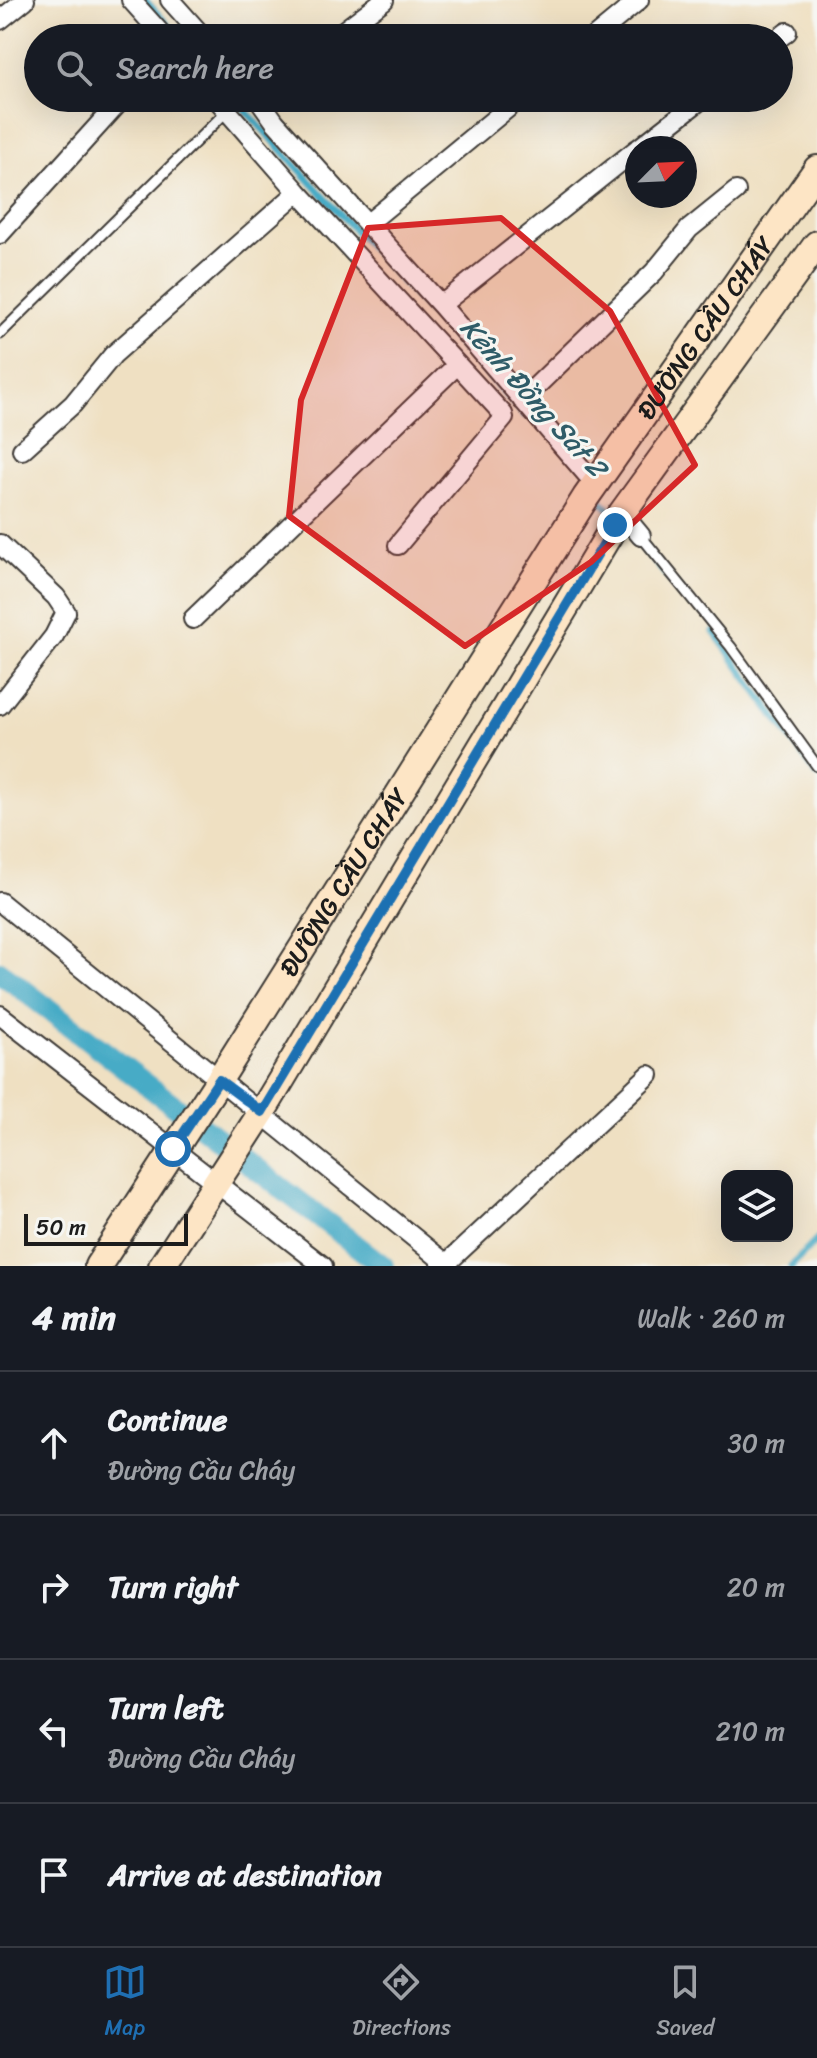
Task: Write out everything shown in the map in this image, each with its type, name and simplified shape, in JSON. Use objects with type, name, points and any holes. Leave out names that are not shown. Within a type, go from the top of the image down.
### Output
[{"type":"main road","name":"ĐƯỜNG CẦU CHÁY","points":[[98,1266],[592,489],[817,169]]},
{"type":"main road","name":"ĐƯỜNG CẦU CHÁY","points":[[162,1266],[262,1112],[618,519],[817,244]]},
{"type":"street","points":[[0,20],[25,0]]},
{"type":"street","points":[[131,0],[152,24]]},
{"type":"street","points":[[170,0],[191,24]]},
{"type":"street","points":[[352,24],[384,0]]},
{"type":"street","points":[[610,24],[639,0]]},
{"type":"street","points":[[0,234],[110,112]]},
{"type":"street","points":[[228,112],[298,192],[502,411],[504,418],[398,545]]},
{"type":"street","points":[[268,112],[441,305],[592,489]]},
{"type":"street","points":[[367,224],[503,112]]},
{"type":"street","points":[[655,136],[685,112]]},
{"type":"street","points":[[441,305],[625,159]]},
{"type":"street","points":[[522,400],[654,272],[689,229],[736,191]]},
{"type":"street","points":[[22,450],[73,404],[113,355],[298,192]]},
{"type":"street","points":[[193,619],[457,365]]},
{"type":"street","points":[[618,519],[641,536]]},
{"type":"street","points":[[0,544],[56,597],[66,612],[54,636],[0,705]]},
{"type":"street","points":[[0,902],[447,1265],[649,1075]]},
{"type":"street","points":[[0,1015],[323,1266]]},
{"type":"lane","points":[[0,334],[215,112]]},
{"type":"lane","points":[[641,536],[731,647],[817,766]]},
{"type":"highlighted area","points":[[501,218],[610,311],[695,465],[591,562],[465,646],[289,516],[301,400],[368,228]]},
{"type":"waterway","name":"Kênh Đồng Sát 2","points":[[145,0],[167,24]]},
{"type":"waterway","name":"Kênh Đồng Sát 2","points":[[247,112],[524,415]]},
{"type":"waterway","name":"Kênh Đồng Sát 2","points":[[594,493],[615,516]]},
{"type":"waterway","name":"Kênh Đồng Sát 2","points":[[634,537],[683,595]]},
{"type":"waterway","name":"Kênh Đồng Sát 2","points":[[714,632],[817,775]]},
{"type":"waterway","points":[[0,972],[383,1266]]},
{"type":"waterway","name":"Kênh Đồng Sát 2","points":[[791,1266],[817,1240]]},
{"type":"route","points":[[173,1149],[219,1080],[262,1112],[615,525]]}]
